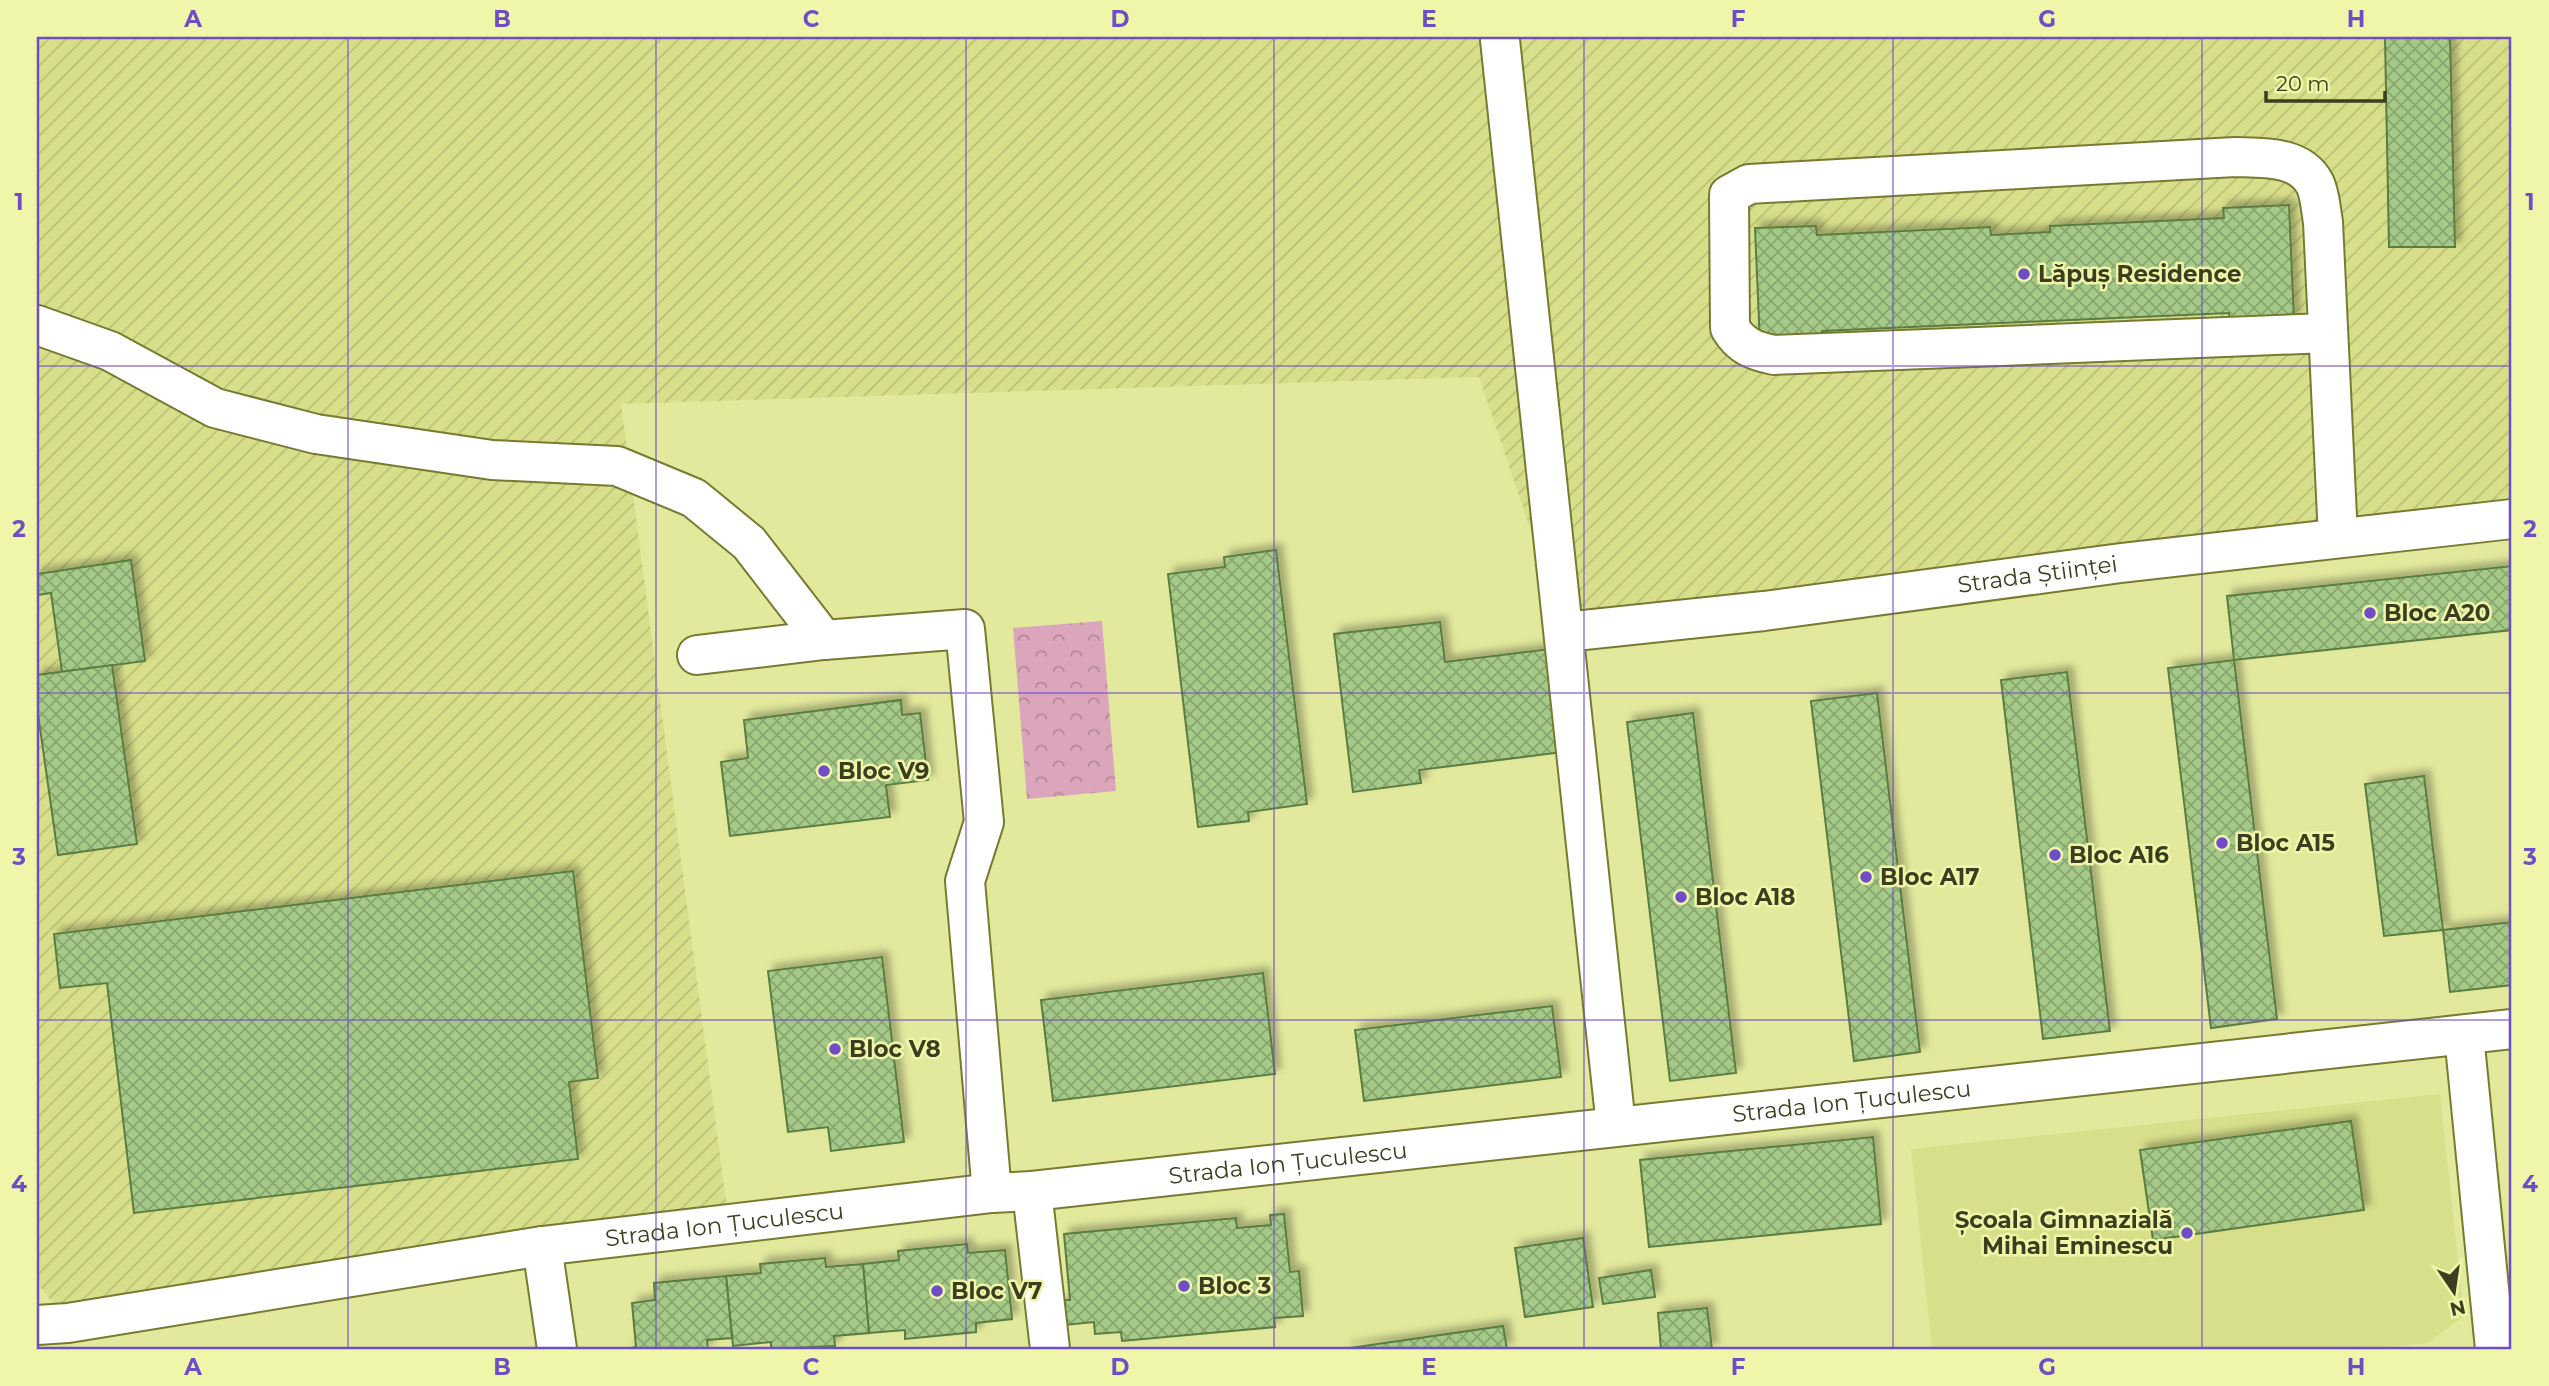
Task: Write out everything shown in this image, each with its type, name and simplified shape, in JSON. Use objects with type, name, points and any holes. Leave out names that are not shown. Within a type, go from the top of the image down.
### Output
[{"type":"street","points":[[1500,40],[1616,1126]]},
{"type":"street","points":[[2327,333],[1774,355],[1754,351],[1738,340],[1730,328],[1729,195],[1749,184],[2235,157],[2277,158],[2298,167],[2315,184],[2323,222],[2338,538]]},
{"type":"street","points":[[37,325],[110,351],[215,408],[316,434],[492,460],[617,467],[630,472],[694,498],[749,543],[824,640]]},
{"type":"street","name":"Strada Științei","points":[[1564,632],[1764,611],[2120,563],[2512,519]]},
{"type":"street","points":[[697,655],[824,640],[965,629],[984,822],[965,881],[992,1193]]},
{"type":"street","name":"Strada Ion Țuculescu","points":[[52,1324],[542,1246],[992,1193],[1032,1191],[2512,1029]]},
{"type":"street","points":[[2464,1034],[2495,1349]]},
{"type":"street","points":[[1032,1191],[1050,1349]]},
{"type":"street","points":[[542,1246],[557,1349]]},
{"type":"shaded area","points":[[37,37],[2512,37],[2512,519],[1565,632],[1479,377],[621,404],[729,1224],[68,1323],[37,1283]]},
{"type":"shaded area","name":"Școala Gimnazială Mihai Eminescu","points":[[2440,1094],[2464,1316],[2428,1343],[2368,1349],[1932,1349],[1911,1149]]},
{"type":"green space","points":[[1102,621],[1116,791],[1027,799],[1013,628]]},
{"type":"building","points":[[2385,37],[2450,37],[2455,247],[2389,247]]},
{"type":"building","name":"Lăpuș Residence","points":[[2289,205],[2294,319],[2230,323],[2229,313],[1822,331],[1822,341],[1760,344],[1755,228],[1816,226],[1817,235],[1990,227],[1991,235],[2050,232],[2050,226],[2224,218],[2223,208]]},
{"type":"building","points":[[1276,550],[1307,804],[1248,812],[1249,821],[1198,827],[1168,574],[1225,567],[1224,557]]},
{"type":"building","points":[[131,560],[145,661],[62,672],[51,593],[37,595],[37,574]]},
{"type":"building","name":"Bloc A20","points":[[2512,566],[2512,630],[2234,660],[2227,596]]},
{"type":"building","points":[[1440,622],[1445,662],[1550,649],[1563,752],[1419,770],[1421,783],[1353,792],[1334,634]]},
{"type":"building","name":"Bloc A15","points":[[2234,660],[2277,1019],[2211,1028],[2168,668]]},
{"type":"building","points":[[112,665],[137,844],[58,855],[37,707],[37,675]]},
{"type":"building","name":"Bloc A16","points":[[2067,672],[2110,1031],[2043,1039],[2001,680]]},
{"type":"building","name":"Bloc A17","points":[[1877,693],[1920,1052],[1854,1061],[1811,701]]},
{"type":"building","name":"Bloc V9","points":[[901,700],[902,715],[920,713],[928,780],[886,785],[890,817],[730,836],[721,762],[748,758],[744,720]]},
{"type":"building","name":"Bloc A18","points":[[1693,713],[1736,1073],[1670,1081],[1627,722]]},
{"type":"building","points":[[2424,776],[2443,930],[2384,936],[2365,784]]},
{"type":"building","points":[[573,871],[598,1078],[569,1082],[578,1159],[134,1213],[107,983],[60,988],[54,934]]},
{"type":"building","points":[[2512,922],[2512,985],[2450,992],[2443,930]]},
{"type":"building","name":"Bloc V8","points":[[882,957],[904,1142],[831,1151],[828,1127],[788,1132],[768,971]]},
{"type":"building","points":[[1263,973],[1275,1074],[1053,1101],[1041,1000]]},
{"type":"building","points":[[1552,1006],[1561,1077],[1364,1101],[1355,1030]]},
{"type":"building","points":[[2351,1121],[2364,1210],[2153,1240],[2140,1150]]},
{"type":"building","points":[[1873,1137],[1881,1224],[1649,1247],[1640,1160]]},
{"type":"building","name":"Bloc 3","points":[[1284,1214],[1290,1272],[1299,1271],[1303,1316],[1274,1318],[1275,1327],[1122,1341],[1121,1332],[1095,1334],[1094,1322],[1064,1325],[1062,1300],[1070,1300],[1064,1234],[1236,1218],[1237,1228],[1271,1225],[1270,1215]]},
{"type":"building","points":[[1583,1238],[1593,1307],[1525,1317],[1515,1248]]},
{"type":"building","name":"Bloc V7","points":[[967,1244],[968,1253],[1005,1250],[1012,1319],[976,1323],[976,1332],[905,1339],[905,1330],[869,1333],[863,1264],[899,1260],[898,1251]]},
{"type":"building","points":[[825,1258],[826,1267],[863,1264],[869,1333],[834,1336],[835,1346],[771,1349],[771,1342],[733,1346],[726,1276],[761,1273],[760,1264]]},
{"type":"building","points":[[1651,1270],[1655,1297],[1603,1304],[1599,1278]]},
{"type":"building","points":[[726,1276],[732,1338],[707,1340],[708,1349],[626,1349],[636,1347],[632,1303],[655,1300],[654,1283]]},
{"type":"building","points":[[1707,1308],[1712,1349],[1661,1349],[1658,1313]]},
{"type":"building","points":[[1503,1326],[1507,1349],[1343,1349]]},
{"type":"place","name":"Lăpuș Residence","points":[[2024,274]]},
{"type":"place","name":"Bloc A20","points":[[2370,613]]},
{"type":"place","name":"Bloc V9","points":[[824,771]]},
{"type":"place","name":"Bloc A15","points":[[2222,843]]},
{"type":"place","name":"Bloc A16","points":[[2055,855]]},
{"type":"place","name":"Bloc A17","points":[[1866,877]]},
{"type":"place","name":"Bloc A18","points":[[1681,897]]},
{"type":"place","name":"Bloc V8","points":[[835,1049]]},
{"type":"place","name":"Școala Gimnazială Mihai Eminescu","points":[[2187,1233]]},
{"type":"place","name":"Bloc 3","points":[[1184,1286]]},
{"type":"place","name":"Bloc V7","points":[[937,1291]]}]
